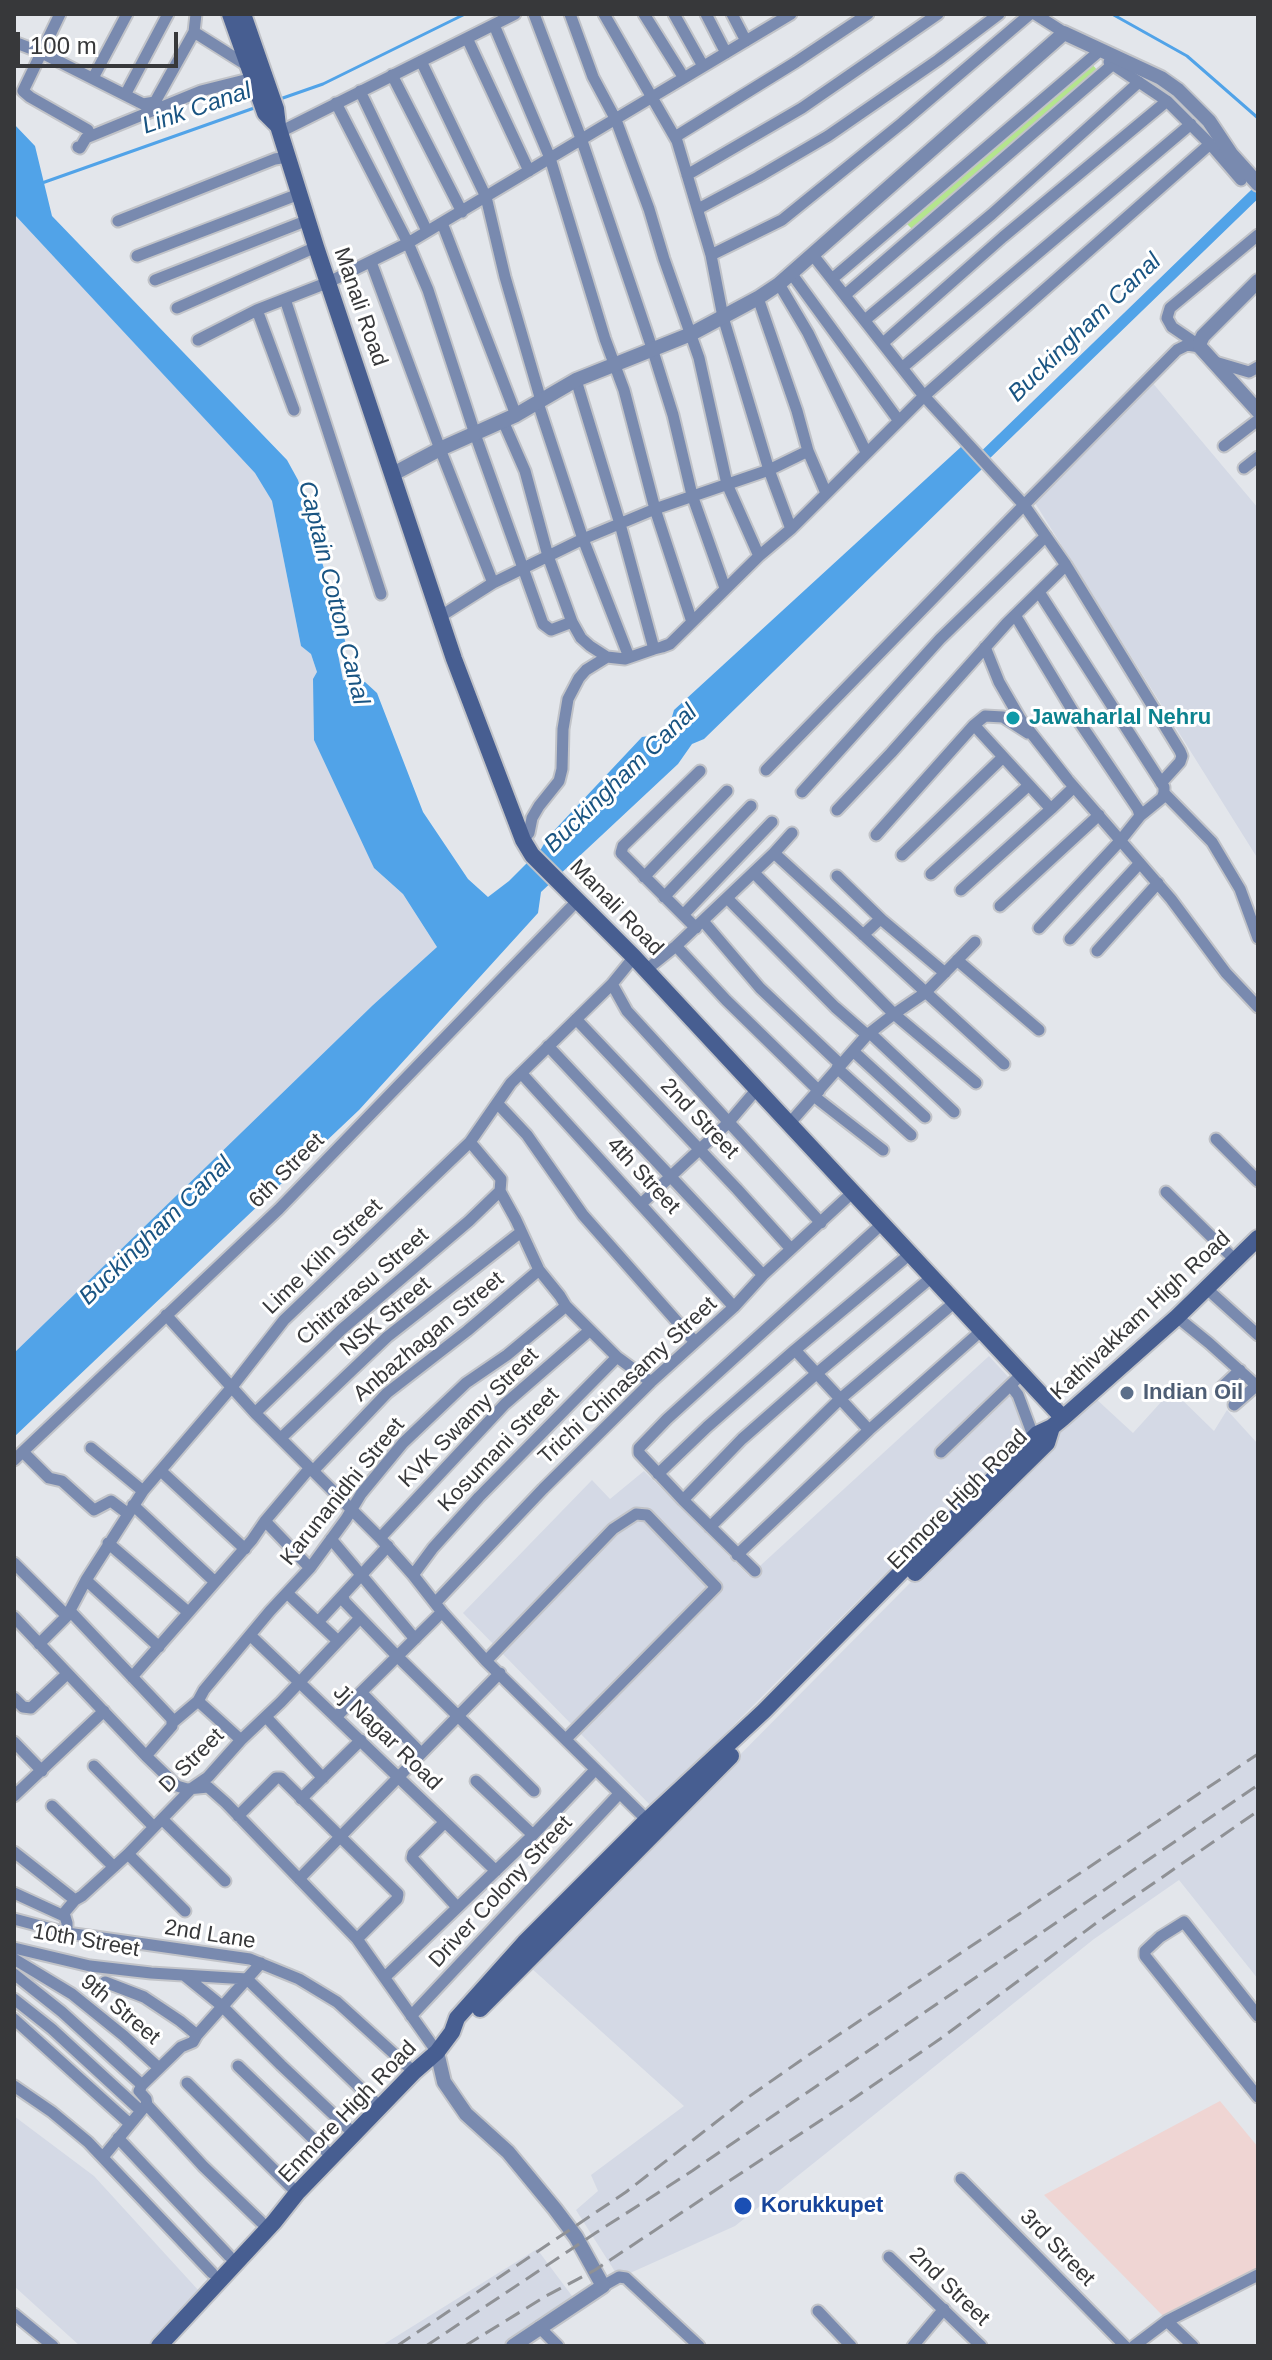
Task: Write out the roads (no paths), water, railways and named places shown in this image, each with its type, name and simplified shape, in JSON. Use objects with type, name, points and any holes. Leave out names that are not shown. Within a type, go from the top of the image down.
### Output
[{"type":"main road","name":"Manali Road","points":[[230,14],[275,120],[454,659],[528,848],[640,963],[932,1277],[981,1331],[1016,1380],[1058,1422]]},
{"type":"main road","name":"Manali Road","points":[[243,14],[256,78]]},
{"type":"main road","name":"Kathivakkam High Road","points":[[1058,1422],[1250,1251]]},
{"type":"main road","name":"Enmore High Road","points":[[268,2222],[437,2052],[452,2032],[462,2026],[764,1711],[1034,1438],[1058,1422]]},
{"type":"main road","name":"Enmore High Road","points":[[652,1825],[1047,1443],[1058,1422]]},
{"type":"main road","points":[[159,2346],[268,2222]]},
{"type":"street","points":[[60,14],[23,91],[88,130]]},
{"type":"street","points":[[93,78],[127,14]]},
{"type":"street","points":[[125,95],[168,14]]},
{"type":"street","points":[[14,42],[143,104],[155,102],[194,32],[196,14]]},
{"type":"street","points":[[275,120],[336,103],[515,14]]},
{"type":"street","points":[[534,14],[582,141],[652,348],[673,415],[692,495],[725,588]]},
{"type":"street","points":[[570,14],[593,77],[616,120],[649,209],[699,358],[727,484],[759,556]]},
{"type":"street","points":[[604,14],[675,137],[711,255],[723,317],[769,470],[791,529]]},
{"type":"street","points":[[644,14],[684,78]]},
{"type":"street","points":[[674,14],[703,66]]},
{"type":"street","points":[[706,14],[726,53]]},
{"type":"street","points":[[732,14],[746,41]]},
{"type":"street","points":[[198,340],[257,310],[329,282],[408,243],[746,41],[778,17],[791,14]]},
{"type":"street","points":[[675,137],[868,14]]},
{"type":"street","points":[[687,175],[802,108],[938,14]]},
{"type":"street","points":[[698,209],[828,136],[999,14]]},
{"type":"street","points":[[711,255],[782,220],[1032,14],[1167,101],[1241,180]]},
{"type":"street","points":[[494,25],[550,158],[624,390],[655,509],[692,622]]},
{"type":"street","points":[[194,32],[256,78]]},
{"type":"street","points":[[1064,33],[1161,78],[1178,90],[1209,121],[1236,160],[1258,184]]},
{"type":"street","points":[[393,474],[509,418],[576,380],[691,334],[758,298],[779,284],[1064,33]]},
{"type":"street","points":[[467,38],[529,171]]},
{"type":"street","points":[[832,279],[1096,54]]},
{"type":"street","points":[[421,61],[486,197],[505,277],[540,397],[538,403],[583,539],[629,657]]},
{"type":"street","points":[[845,295],[1112,65]]},
{"type":"street","points":[[392,75],[462,212]]},
{"type":"street","points":[[78,147],[86,138],[201,91],[256,78]]},
{"type":"street","points":[[865,320],[992,214],[1139,82]]},
{"type":"street","points":[[360,91],[427,231]]},
{"type":"street","points":[[883,343],[1003,237],[1167,101]]},
{"type":"street","points":[[336,103],[408,243],[428,290],[475,434],[543,624],[551,630],[572,622]]},
{"type":"street","points":[[903,367],[1191,124]]},
{"type":"street","points":[[442,223],[509,418],[548,556],[572,622],[590,646],[607,657],[625,659],[670,644],[924,396],[1210,144]]},
{"type":"street","points":[[118,221],[287,157]]},
{"type":"street","points":[[137,256],[299,194]]},
{"type":"street","points":[[155,280],[308,220]]},
{"type":"street","points":[[897,223],[910,239]]},
{"type":"street","points":[[1258,235],[1170,308],[1167,318],[1172,327],[1215,362],[1258,411]]},
{"type":"street","points":[[177,308],[316,247]]},
{"type":"street","points":[[812,254],[924,396],[1024,505],[1066,565],[1182,756],[1163,788],[1162,798],[1140,816],[1039,928]]},
{"type":"street","points":[[371,262],[493,583]]},
{"type":"street","points":[[791,273],[899,421]]},
{"type":"street","points":[[1200,347],[1203,336],[1258,281]]},
{"type":"street","points":[[779,284],[808,333],[866,452]]},
{"type":"street","points":[[758,298],[808,451],[826,493]]},
{"type":"street","points":[[285,299],[381,594]]},
{"type":"street","points":[[257,310],[294,410]]},
{"type":"street","points":[[766,770],[1177,350],[1187,345],[1200,347]]},
{"type":"street","points":[[1215,362],[1249,372],[1258,367]]},
{"type":"street","points":[[576,380],[654,649]]},
{"type":"street","points":[[1224,446],[1258,420]]},
{"type":"street","points":[[441,616],[493,583],[583,539],[692,495],[769,470],[808,451]]},
{"type":"street","points":[[1244,468],[1258,457]]},
{"type":"street","points":[[802,792],[940,639],[1046,536]]},
{"type":"street","points":[[837,810],[985,647],[1066,565]]},
{"type":"street","points":[[1039,592],[1163,788],[1212,842],[1240,889],[1258,938]]},
{"type":"street","points":[[1015,615],[1140,816]]},
{"type":"street","points":[[985,647],[999,682],[1021,720],[1074,787],[1158,883],[1226,973],[1258,1007]]},
{"type":"street","points":[[528,848],[532,818],[559,781],[568,699],[586,670],[607,657]]},
{"type":"street","points":[[876,835],[985,716],[1003,717],[1035,737]]},
{"type":"street","points":[[974,725],[1051,809]]},
{"type":"street","points":[[902,855],[1003,757]]},
{"type":"street","points":[[700,771],[621,850],[622,857],[683,915],[699,924],[911,1135]]},
{"type":"street","points":[[931,874],[1029,785]]},
{"type":"street","points":[[961,890],[1074,787]]},
{"type":"street","points":[[644,877],[727,791]]},
{"type":"street","points":[[664,897],[751,806]]},
{"type":"street","points":[[1000,906],[1099,815]]},
{"type":"street","points":[[683,915],[772,822]]},
{"type":"street","name":"Lime Kiln Street","points":[[39,1644],[69,1614],[108,1543],[143,1491],[284,1320],[470,1142],[511,1083],[612,984],[640,963],[676,946],[792,833]]},
{"type":"street","points":[[774,853],[1004,1064]]},
{"type":"street","points":[[1070,939],[1140,863]]},
{"type":"street","points":[[754,873],[894,1014],[976,1083]]},
{"type":"street","points":[[837,876],[882,920],[945,973]]},
{"type":"street","points":[[1097,951],[1158,883]]},
{"type":"street","points":[[727,898],[835,1007],[954,1112]]},
{"type":"street","name":"6th Street","points":[[18,1456],[279,1209],[578,900]]},
{"type":"street","points":[[863,935],[882,920]]},
{"type":"street","points":[[789,1124],[868,1034],[925,993],[975,942]]},
{"type":"street","points":[[676,946],[817,1094],[883,1150]]},
{"type":"street","points":[[957,960],[1039,1030]]},
{"type":"street","points":[[612,984],[627,1011],[821,1223]]},
{"type":"street","name":"2nd Street","points":[[576,1019],[791,1249]]},
{"type":"street","points":[[548,1046],[763,1275]]},
{"type":"street","points":[[853,1051],[925,1117]]},
{"type":"street","name":"4th Street","points":[[521,1073],[734,1307]]},
{"type":"street","points":[[641,1204],[728,1123],[757,1089]]},
{"type":"street","points":[[497,1103],[527,1135],[583,1215],[695,1342]]},
{"type":"street","points":[[1216,1139],[1258,1181]]},
{"type":"street","points":[[470,1142],[501,1179],[500,1191],[539,1270],[566,1306],[617,1357],[651,1382]]},
{"type":"street","name":"Chitrarasu Street","points":[[255,1413],[341,1330],[500,1191]]},
{"type":"street","points":[[1166,1192],[1250,1251]]},
{"type":"street","name":"Trichi Chinasamy Street","points":[[337,1716],[415,1639],[438,1607],[543,1489],[651,1382],[852,1193]]},
{"type":"street","points":[[755,1571],[639,1453],[641,1445],[882,1224]]},
{"type":"street","name":"NSK Street","points":[[281,1438],[387,1337],[521,1232]]},
{"type":"street","points":[[658,1474],[795,1350],[910,1254]]},
{"type":"street","name":"Anbazhagan Street","points":[[132,1677],[245,1549],[265,1521],[387,1393],[539,1270]]},
{"type":"street","points":[[683,1500],[742,1439],[932,1277]]},
{"type":"street","points":[[1206,1288],[1258,1335]]},
{"type":"street","points":[[710,1527],[840,1399],[955,1302]]},
{"type":"street","name":"Karunanidhi Street","points":[[146,1756],[172,1723],[198,1701],[250,1635],[310,1568],[350,1509],[403,1443],[466,1383],[507,1355],[566,1306]]},
{"type":"street","points":[[166,1315],[255,1413],[384,1542],[486,1661],[652,1825]]},
{"type":"street","points":[[1177,1317],[1257,1386],[1234,1405]]},
{"type":"street","name":"KVK Swamy Street","points":[[318,1622],[343,1597],[384,1542],[505,1404],[589,1331]]},
{"type":"street","points":[[737,1555],[869,1430],[981,1331]]},
{"type":"street","points":[[795,1350],[869,1430]]},
{"type":"street","name":"Kosumani Street","points":[[413,1575],[479,1497],[617,1357]]},
{"type":"street","points":[[1221,1388],[1240,1370]]},
{"type":"street","points":[[1016,1380],[1018,1395],[1034,1438]]},
{"type":"street","points":[[941,1452],[1016,1380]]},
{"type":"street","points":[[91,1448],[143,1491]]},
{"type":"street","points":[[18,1456],[49,1478],[62,1481],[94,1510],[111,1501],[130,1509],[215,1582]]},
{"type":"street","points":[[161,1471],[245,1549]]},
{"type":"street","points":[[486,1661],[613,1529],[636,1514],[647,1515],[716,1587],[566,1739]]},
{"type":"street","points":[[265,1521],[310,1568]]},
{"type":"street","points":[[331,1539],[415,1639]]},
{"type":"street","points":[[108,1543],[188,1612]]},
{"type":"street","points":[[14,1563],[132,1677],[172,1719],[172,1723]]},
{"type":"street","points":[[86,1580],[159,1647]]},
{"type":"street","points":[[287,1593],[338,1641]]},
{"type":"street","points":[[343,1597],[397,1656],[534,1791]]},
{"type":"street","points":[[14,1617],[177,1786],[208,1787],[357,1939],[437,2052],[444,2082],[466,2114],[508,2152],[555,2209],[576,2237],[603,2286]]},
{"type":"street","name":"D Street","points":[[64,1916],[75,1900],[128,1854],[192,1788],[208,1777],[360,1618]]},
{"type":"street","name":"Jj Nagar Road","points":[[250,1635],[496,1871]]},
{"type":"street","points":[[299,1879],[500,1673]]},
{"type":"street","points":[[14,1698],[23,1707],[31,1708],[67,1674]]},
{"type":"street","points":[[361,1692],[421,1753]]},
{"type":"street","points":[[198,1701],[241,1740]]},
{"type":"street","points":[[14,1796],[104,1711]]},
{"type":"street","points":[[266,1717],[323,1778]]},
{"type":"street","points":[[301,1799],[361,1740]]},
{"type":"street","points":[[14,1742],[42,1771]]},
{"type":"street","points":[[94,1766],[225,1881]]},
{"type":"street","points":[[385,1977],[533,1835],[595,1770]]},
{"type":"street","points":[[238,1816],[276,1778],[281,1778],[399,1895],[357,1939]]},
{"type":"street","points":[[476,1781],[533,1835]]},
{"type":"street","name":"Driver Colony Street","points":[[411,2016],[619,1794]]},
{"type":"street","points":[[52,1806],[114,1867]]},
{"type":"street","points":[[445,1822],[412,1858],[457,1907]]},
{"type":"street","points":[[14,1852],[75,1900]]},
{"type":"street","points":[[128,1854],[185,1911]]},
{"type":"street","points":[[14,1893],[64,1916],[67,1933]]},
{"type":"street","name":"2nd Lane","points":[[14,1919],[67,1933],[261,1963],[299,1979],[337,2002],[414,2072]]},
{"type":"street","points":[[1258,2016],[1184,1922],[1145,1951],[1145,1956],[1258,2097]]},
{"type":"street","name":"10th Street","points":[[14,1948],[90,1966],[247,1979]]},
{"type":"street","name":"9th Street","points":[[14,1959],[72,1994],[159,2068]]},
{"type":"street","points":[[103,2157],[144,2108],[146,2099],[139,2091],[142,2085],[181,2047],[193,2042],[261,1963]]},
{"type":"street","points":[[14,1974],[62,2012],[142,2085]]},
{"type":"street","points":[[184,1975],[222,2006],[354,2134]]},
{"type":"street","points":[[247,1979],[380,2107]]},
{"type":"street","points":[[105,1982],[144,1997],[197,2035]]},
{"type":"street","points":[[14,1999],[144,2108],[203,2166],[268,2222]]},
{"type":"street","points":[[14,2019],[130,2124]]},
{"type":"street","points":[[238,2066],[332,2157]]},
{"type":"street","points":[[187,2083],[297,2193]]},
{"type":"street","points":[[14,2086],[52,2112],[103,2157],[212,2273]]},
{"type":"street","points":[[118,2138],[229,2256]]},
{"type":"street","name":"3rd Street","points":[[961,2179],[1125,2346]]},
{"type":"street","name":"2nd Street","points":[[889,2257],[981,2346]]},
{"type":"street","points":[[1134,2346],[1167,2321],[1258,2275]]},
{"type":"street","points":[[513,2346],[619,2277],[626,2278],[699,2346]]},
{"type":"street","points":[[913,2346],[944,2309]]},
{"type":"street","points":[[818,2311],[851,2346]]},
{"type":"street","points":[[14,2314],[53,2346]]},
{"type":"street","points":[[1167,2321],[1193,2346]]},
{"type":"street","points":[[539,2327],[558,2346]]},
{"type":"water","points":[[14,124],[35,146],[52,216],[287,460],[298,480],[346,644],[337,649],[343,680],[365,682],[377,693],[423,812],[468,879],[488,897],[541,849],[548,837],[642,737],[662,734],[669,727],[674,710],[962,446],[982,469],[704,739],[692,744],[678,764],[541,892],[538,913],[359,1110],[14,1437],[14,1353],[373,1005],[437,947],[403,894],[374,868],[314,740],[313,679],[317,672],[311,654],[301,646],[272,501],[255,473],[14,214]]},
{"type":"waterway","name":"Link Canal","points":[[280,99],[323,84],[465,14]]},
{"type":"waterway","points":[[1112,14],[1187,56],[1258,118]]},
{"type":"waterway","name":"Link Canal","points":[[42,183],[257,107]]},
{"type":"waterway","name":"Buckingham Canal","points":[[977,463],[1258,191]]},
{"type":"railway","points":[[397,2346],[626,2192],[747,2098],[807,2056],[1258,1754]]},
{"type":"railway","points":[[426,2346],[692,2171],[1258,1785]]},
{"type":"railway","points":[[465,2346],[595,2270],[853,2099],[1099,1921],[1258,1811]]},
{"type":"place","name":"Jawaharlal Nehru","points":[[1013,718]]},
{"type":"place","name":"Indian Oil","points":[[1127,1393]]},
{"type":"place","name":"Korukkupet","points":[[743,2206]]},
{"type":"water label","name":"Captain Cotton Canal","points":[[333,593]]}]
